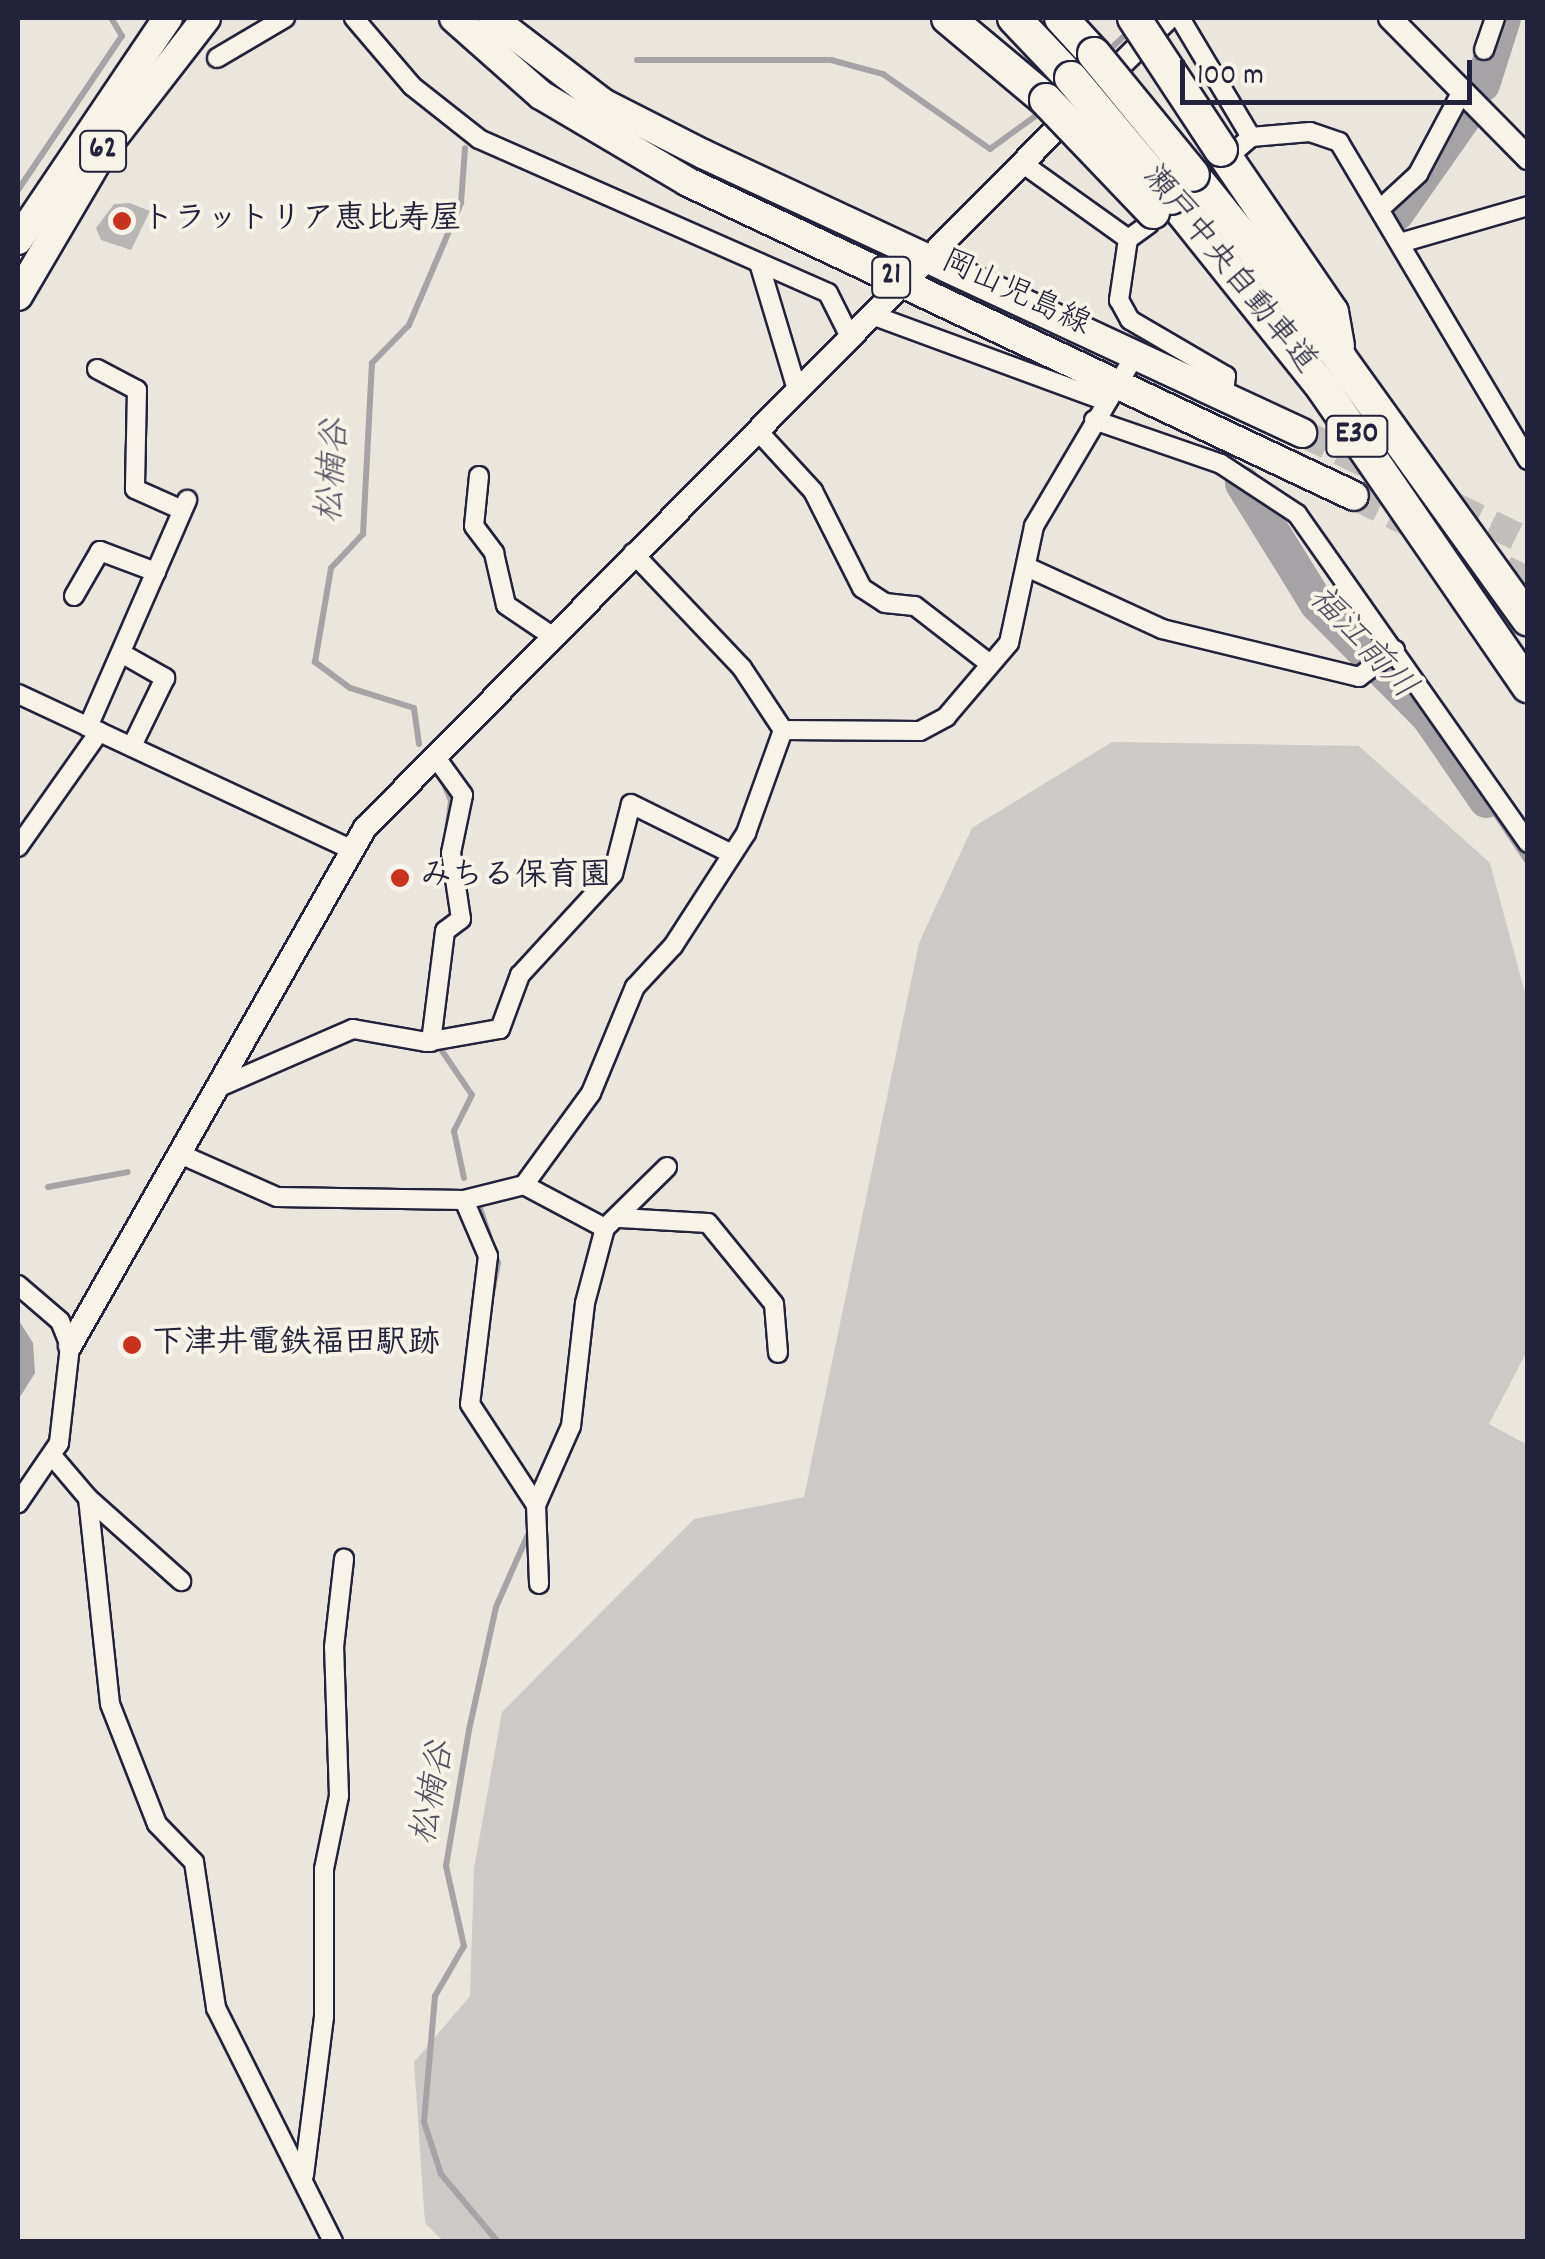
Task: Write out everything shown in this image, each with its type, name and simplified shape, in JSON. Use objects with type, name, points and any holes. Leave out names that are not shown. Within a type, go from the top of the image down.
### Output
[{"type":"highway","points":[[948,18],[1058,89]]},
{"type":"highway","points":[[1014,18],[1058,89],[1166,202],[1445,558],[1528,686]]},
{"type":"highway","name":"瀬戸中央自動車道","points":[[1061,18],[1094,54],[1166,202],[1340,358],[1528,620]]},
{"type":"highway","points":[[1134,18],[1236,146],[1332,312],[1340,358]]},
{"type":"main road","name":"62","points":[[18,240],[168,18]]},
{"type":"main road","name":"62","points":[[18,296],[103,151],[206,18]]},
{"type":"main road","name":"岡山児島線","points":[[454,18],[585,124],[905,283],[1111,393],[1354,496]]},
{"type":"main road","name":"岡山児島線","points":[[492,18],[604,103],[1132,360],[1302,432]]},
{"type":"street","points":[[217,58],[285,18]]},
{"type":"street","points":[[354,18],[412,86],[479,139],[828,293],[850,337]]},
{"type":"street","points":[[18,1503],[54,1458],[70,1346],[350,849],[434,754],[1168,18]]},
{"type":"street","points":[[1180,18],[1236,146],[1310,132],[1340,142],[1528,460]]},
{"type":"street","points":[[1390,18],[1460,95],[1528,158]]},
{"type":"street","points":[[1484,50],[1495,18]]},
{"type":"street","points":[[1380,208],[1418,174],[1460,95]]},
{"type":"street","points":[[1022,163],[1128,240]]},
{"type":"street","points":[[1166,202],[1128,240],[1119,300],[1130,320],[1226,376],[1223,399]]},
{"type":"street","points":[[1400,244],[1528,206]]},
{"type":"street","points":[[759,263],[797,390]]},
{"type":"street","points":[[872,316],[1111,393]]},
{"type":"street","points":[[783,730],[920,732],[946,717],[1009,643],[1029,568],[1034,526],[1132,360]]},
{"type":"street","points":[[18,847],[93,730],[121,653],[185,505],[135,489],[137,390],[97,369]]},
{"type":"street","points":[[1094,420],[1221,464],[1280,500],[1384,661],[1528,843]]},
{"type":"street","points":[[757,430],[813,491],[862,588],[885,603],[915,606],[990,664]]},
{"type":"street","points":[[480,476],[474,526],[494,553],[506,604],[552,636]]},
{"type":"street","points":[[74,596],[100,550],[156,572]]},
{"type":"street","points":[[633,553],[742,668],[783,730]]},
{"type":"street","points":[[1029,568],[1162,629],[1359,678],[1384,661]]},
{"type":"street","points":[[121,653],[165,678],[132,746]]},
{"type":"street","points":[[18,694],[350,849]]},
{"type":"street","points":[[180,1154],[278,1196],[464,1200],[524,1184],[591,1094],[635,987],[674,946],[730,853],[783,730]]},
{"type":"street","points":[[431,1042],[445,931],[461,919],[451,853],[463,795],[434,754]]},
{"type":"street","points":[[216,1088],[353,1029],[431,1042],[500,1028],[520,976],[613,874],[631,804],[730,853]]},
{"type":"street","points":[[539,1584],[536,1505],[571,1426],[584,1303],[612,1223],[667,1167]]},
{"type":"street","points":[[524,1184],[612,1223],[708,1223],[774,1304],[778,1353]]},
{"type":"street","points":[[464,1200],[488,1256],[470,1404],[536,1505]]},
{"type":"street","points":[[18,1285],[60,1321],[70,1346]]},
{"type":"street","points":[[54,1458],[88,1498],[181,1581]]},
{"type":"street","points":[[88,1498],[110,1704],[157,1824],[194,1862],[216,2008],[304,2175],[333,2242]]},
{"type":"street","points":[[304,2175],[324,2017],[324,1869],[339,1796],[334,1647],[344,1559]]},
{"type":"shaded area","points":[[1112,742],[1359,746],[1490,863],[1528,1004],[1527,1351],[1489,1424],[1528,1445],[1527,2241],[443,2241],[425,2223],[414,2062],[470,1996],[474,1868],[502,1712],[694,1519],[804,1497],[919,943],[972,828]]},
{"type":"shaded area","points":[[18,1319],[33,1343],[35,1373],[18,1400]]},
{"type":"building","name":"トラットリア恵比寿屋","points":[[130,203],[150,211],[131,250],[101,240],[96,228],[114,204]]},
{"type":"waterway","points":[[18,190],[122,36],[111,18]]},
{"type":"waterway","name":"福江前川","points":[[1482,84],[1503,18]]},
{"type":"waterway","name":"松楠谷","points":[[1106,53],[1130,31]]},
{"type":"waterway","name":"松楠谷","points":[[637,60],[831,60],[883,74],[990,149],[1041,112]]},
{"type":"waterway","name":"福江前川","points":[[1396,213],[1464,116]]},
{"type":"waterway","name":"松楠谷","points":[[419,744],[414,708],[350,688],[315,662],[331,568],[363,534],[372,363],[409,325],[461,203],[465,148]]},
{"type":"waterway","name":"福江前川","points":[[1242,483],[1317,604],[1428,716],[1486,800]]},
{"type":"waterway","name":"松楠谷","points":[[443,781],[451,801],[444,855]]},
{"type":"waterway","points":[[1486,800],[1528,862]]},
{"type":"waterway","name":"松楠谷","points":[[438,1045],[472,1095],[454,1131],[464,1178]]},
{"type":"waterway","points":[[48,1187],[128,1172]]},
{"type":"waterway","name":"松楠谷","points":[[480,1208],[498,1263],[492,1294]]},
{"type":"waterway","name":"松楠谷","points":[[498,2242],[441,2174],[424,2122],[435,1996],[464,1946],[446,1866],[469,1730],[496,1607],[530,1530]]},
{"type":"tunnel","points":[[1302,433],[1528,542]]},
{"type":"tunnel","points":[[1354,496],[1528,581]]},
{"type":"place","name":"トラットリア恵比寿屋","points":[[122,221]]},
{"type":"place","name":"みちる保育園","points":[[400,878]]},
{"type":"place","name":"下津井電鉄福田駅跡","points":[[132,1345]]}]
